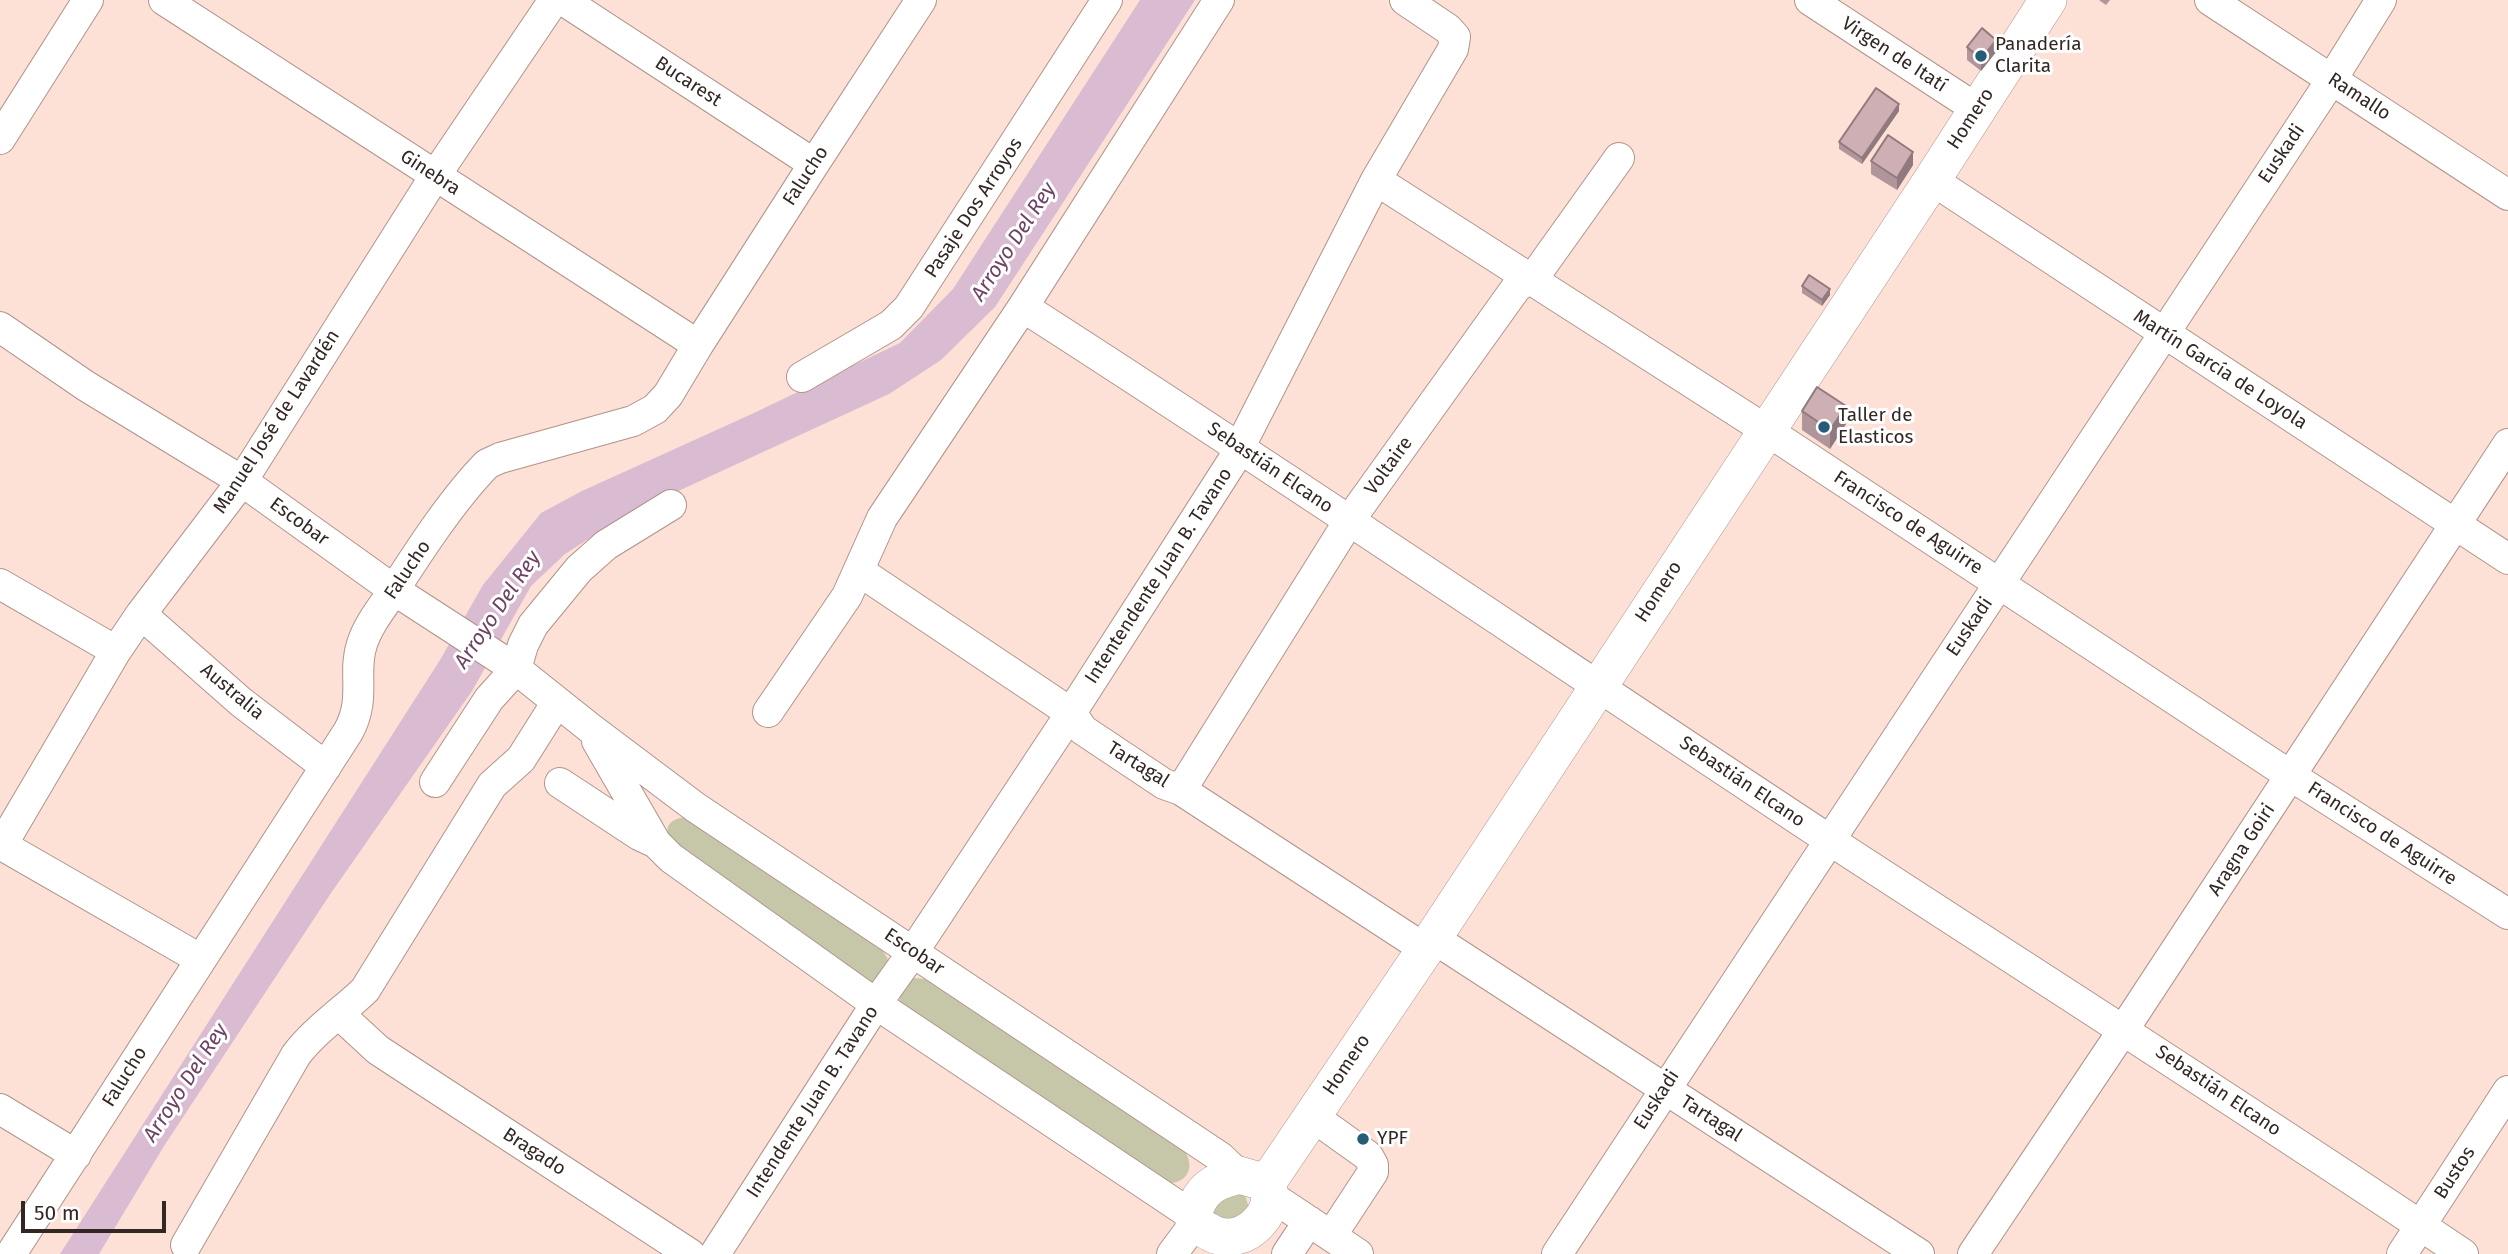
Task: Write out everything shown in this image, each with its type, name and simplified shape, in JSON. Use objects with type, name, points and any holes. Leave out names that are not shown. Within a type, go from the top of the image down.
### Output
[{"type":"main road","name":"Homero","points":[[1259,1184],[1312,1116],[1429,944],[2048,0]]},
{"type":"main road","points":[[1259,1184],[1266,1214],[1256,1226],[1245,1234],[1217,1233],[1198,1202],[1211,1185],[1259,1184]]},
{"type":"street","points":[[4,123],[88,0]]},
{"type":"street","name":"Ginebra","points":[[164,0],[698,345]]},
{"type":"street","name":"Manuel José de Lavardén","points":[[1,845],[116,651],[242,481],[435,176],[554,0]]},
{"type":"street","name":"Bucarest","points":[[563,0],[814,164]]},
{"type":"street","name":"Falucho","points":[[11,1254],[355,720],[360,648],[366,633],[413,559],[487,464],[633,421],[655,409],[668,395],[921,0]]},
{"type":"street","name":"Pasaje Dos Arroyos","points":[[802,377],[891,325],[909,307],[1107,0]]},
{"type":"street","points":[[768,712],[847,596],[882,518],[1023,307],[1219,0]]},
{"type":"street","name":"Intentendente Juan B. Tavano","points":[[913,951],[1071,713],[1224,473],[1376,180],[1452,49],[1455,37],[1448,29],[1405,0]]},
{"type":"street","name":"Virgen de Itatí","points":[[1810,0],[1977,109]]},
{"type":"street","name":"Ramallo","points":[[2210,0],[2508,195]]},
{"type":"street","name":"Euskadi","points":[[1557,1254],[2332,79],[2381,0]]},
{"type":"street","name":"Voltaire","points":[[1181,790],[1349,521],[1517,288],[1539,270],[1619,158]]},
{"type":"street","name":"Francisco de Aguirre","points":[[1376,180],[1766,430],[2291,776],[2508,914]]},
{"type":"street","name":"Martín García de Loyola","points":[[1932,180],[2508,559]]},
{"type":"street","name":"Sebastián Elcano","points":[[1023,307],[1239,446],[1829,839],[2124,1029],[2463,1254]]},
{"type":"street","name":"Escobar","points":[[0,327],[86,386],[242,481],[394,590],[512,667],[695,807],[1220,1157],[1358,1254]]},
{"type":"street","name":"Aragna Goiri","points":[[1972,1254],[2124,1029],[2508,444]]},
{"type":"street","points":[[435,782],[512,667],[533,625],[579,569],[606,545],[671,505]]},
{"type":"street","name":"Tartagal","points":[[859,571],[1071,713],[1083,730],[1164,784],[1181,790],[1664,1089],[1919,1254]]},
{"type":"street","points":[[0,584],[116,651]]},
{"type":"street","name":"Australia","points":[[141,614],[241,702],[326,767]]},
{"type":"street","points":[[186,1245],[296,1055],[310,1037],[365,990],[492,785],[520,760],[557,702]]},
{"type":"street","name":"Escobar","points":[[590,729],[656,843],[671,858],[876,1004],[1217,1233]]},
{"type":"street","name":"Escobar","points":[[560,783],[639,835],[656,843]]},
{"type":"street","points":[[656,843],[659,823],[670,810],[677,806],[695,807]]},
{"type":"street","points":[[1,845],[200,959]]},
{"type":"street","name":"Intendente Juan B. Tavano","points":[[715,1254],[913,951]]},
{"type":"street","name":"Bragado","points":[[339,1014],[378,1050],[690,1254]]},
{"type":"street","name":"Bustos","points":[[2402,1254],[2508,1091]]},
{"type":"street","points":[[0,1109],[76,1155]]},
{"type":"street","points":[[1287,1254],[1320,1228],[1373,1172],[1368,1156],[1312,1116]]},
{"type":"street","points":[[1172,1254],[1217,1233]]},
{"type":"green space","points":[[686,817],[697,821],[883,951],[889,961],[873,983],[867,983],[676,852],[668,835],[669,825],[672,821]]},
{"type":"green space","points":[[913,978],[925,979],[1184,1151],[1189,1162],[1188,1173],[1180,1181],[1168,1183],[900,1003],[902,989]]},
{"type":"green space","points":[[1215,1191],[1245,1195],[1249,1208],[1247,1215],[1216,1224],[1208,1201]]},
{"type":"water","name":"Arroyo Del Rey","points":[[1140,0],[1195,0],[995,307],[941,360],[889,394],[624,516],[565,554],[531,586],[472,691],[331,893],[164,1146],[99,1254],[60,1254],[440,660],[483,585],[541,513],[582,491],[900,343],[953,289]]},
{"type":"building","points":[[1982,28],[1996,40],[1981,59],[1967,47]]},
{"type":"building","points":[[1876,88],[1899,104],[1862,158],[1839,142]]},
{"type":"building","points":[[1888,135],[1913,152],[1897,178],[1871,161]]},
{"type":"building","points":[[1809,275],[1830,289],[1822,300],[1802,286]]},
{"type":"building","points":[[1817,387],[1846,406],[1830,430],[1802,411]]},
{"type":"place","name":"Panadería Clarita","points":[[1981,56]]},
{"type":"place","name":"Taller de Elasticos","points":[[1824,427]]},
{"type":"place","name":"YPF","points":[[1363,1139]]}]
